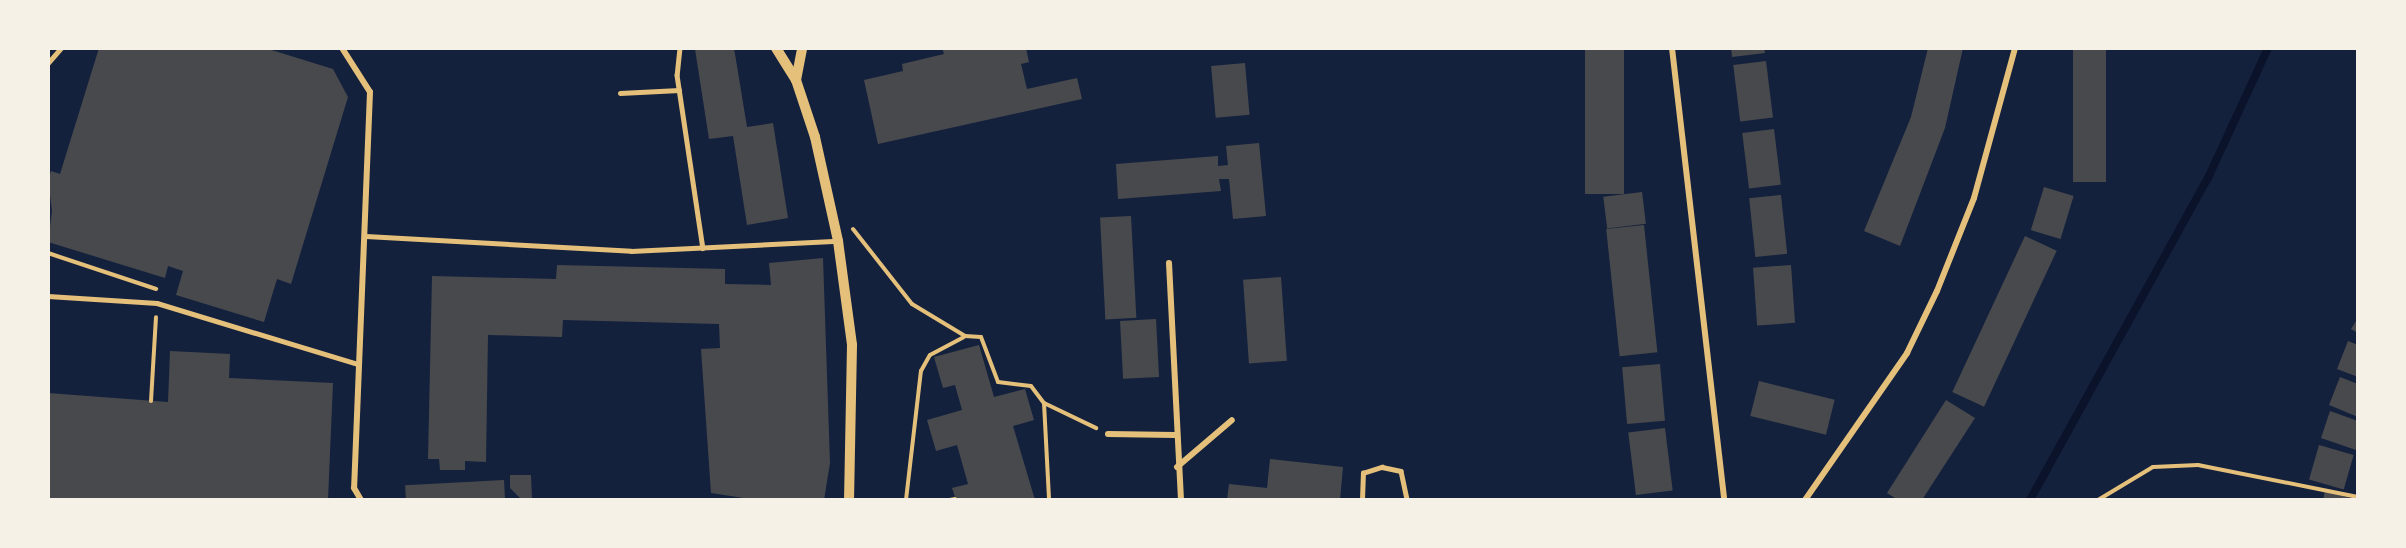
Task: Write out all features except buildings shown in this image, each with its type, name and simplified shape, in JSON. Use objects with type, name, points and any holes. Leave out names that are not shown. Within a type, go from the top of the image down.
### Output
[{"type":"street","points":[[342,48],[370,92],[366,236],[358,364],[354,488],[361,500]]},
{"type":"street","points":[[776,48],[796,80],[838,241],[852,345],[849,500]]},
{"type":"street","points":[[796,80],[802,48]]},
{"type":"street","points":[[1672,48],[1724,500]]},
{"type":"street","points":[[1805,500],[1907,353],[1937,291],[1974,198],[2015,48]]},
{"type":"street","points":[[1169,264],[1176,408],[1174,435],[1181,500]]},
{"type":"street","points":[[1177,467],[1232,420]]},
{"type":"street","points":[[1108,434],[1174,435]]},
{"type":"lane","points":[[48,63],[62,48]]},
{"type":"lane","points":[[680,48],[679,90],[703,248]]},
{"type":"lane","points":[[620,93],[679,90]]},
{"type":"lane","points":[[366,236],[631,251],[838,241]]},
{"type":"lane","points":[[48,296],[157,303],[358,364]]},
{"type":"lane","points":[[1362,500],[1363,473],[1382,467],[1401,471],[1407,500]]},
{"type":"path","points":[[850,229],[856,229],[912,304],[965,336],[981,337],[998,382],[1031,386],[1044,404],[1108,434]]},
{"type":"path","points":[[48,253],[156,284],[157,303],[151,401]]},
{"type":"path","points":[[906,500],[921,371],[930,355],[965,336]]},
{"type":"path","points":[[1044,404],[1049,500]]},
{"type":"path","points":[[2098,500],[2153,467],[2198,465],[2358,497]]},
{"type":"waterway","points":[[2030,500],[2208,178],[2268,48]]}]
